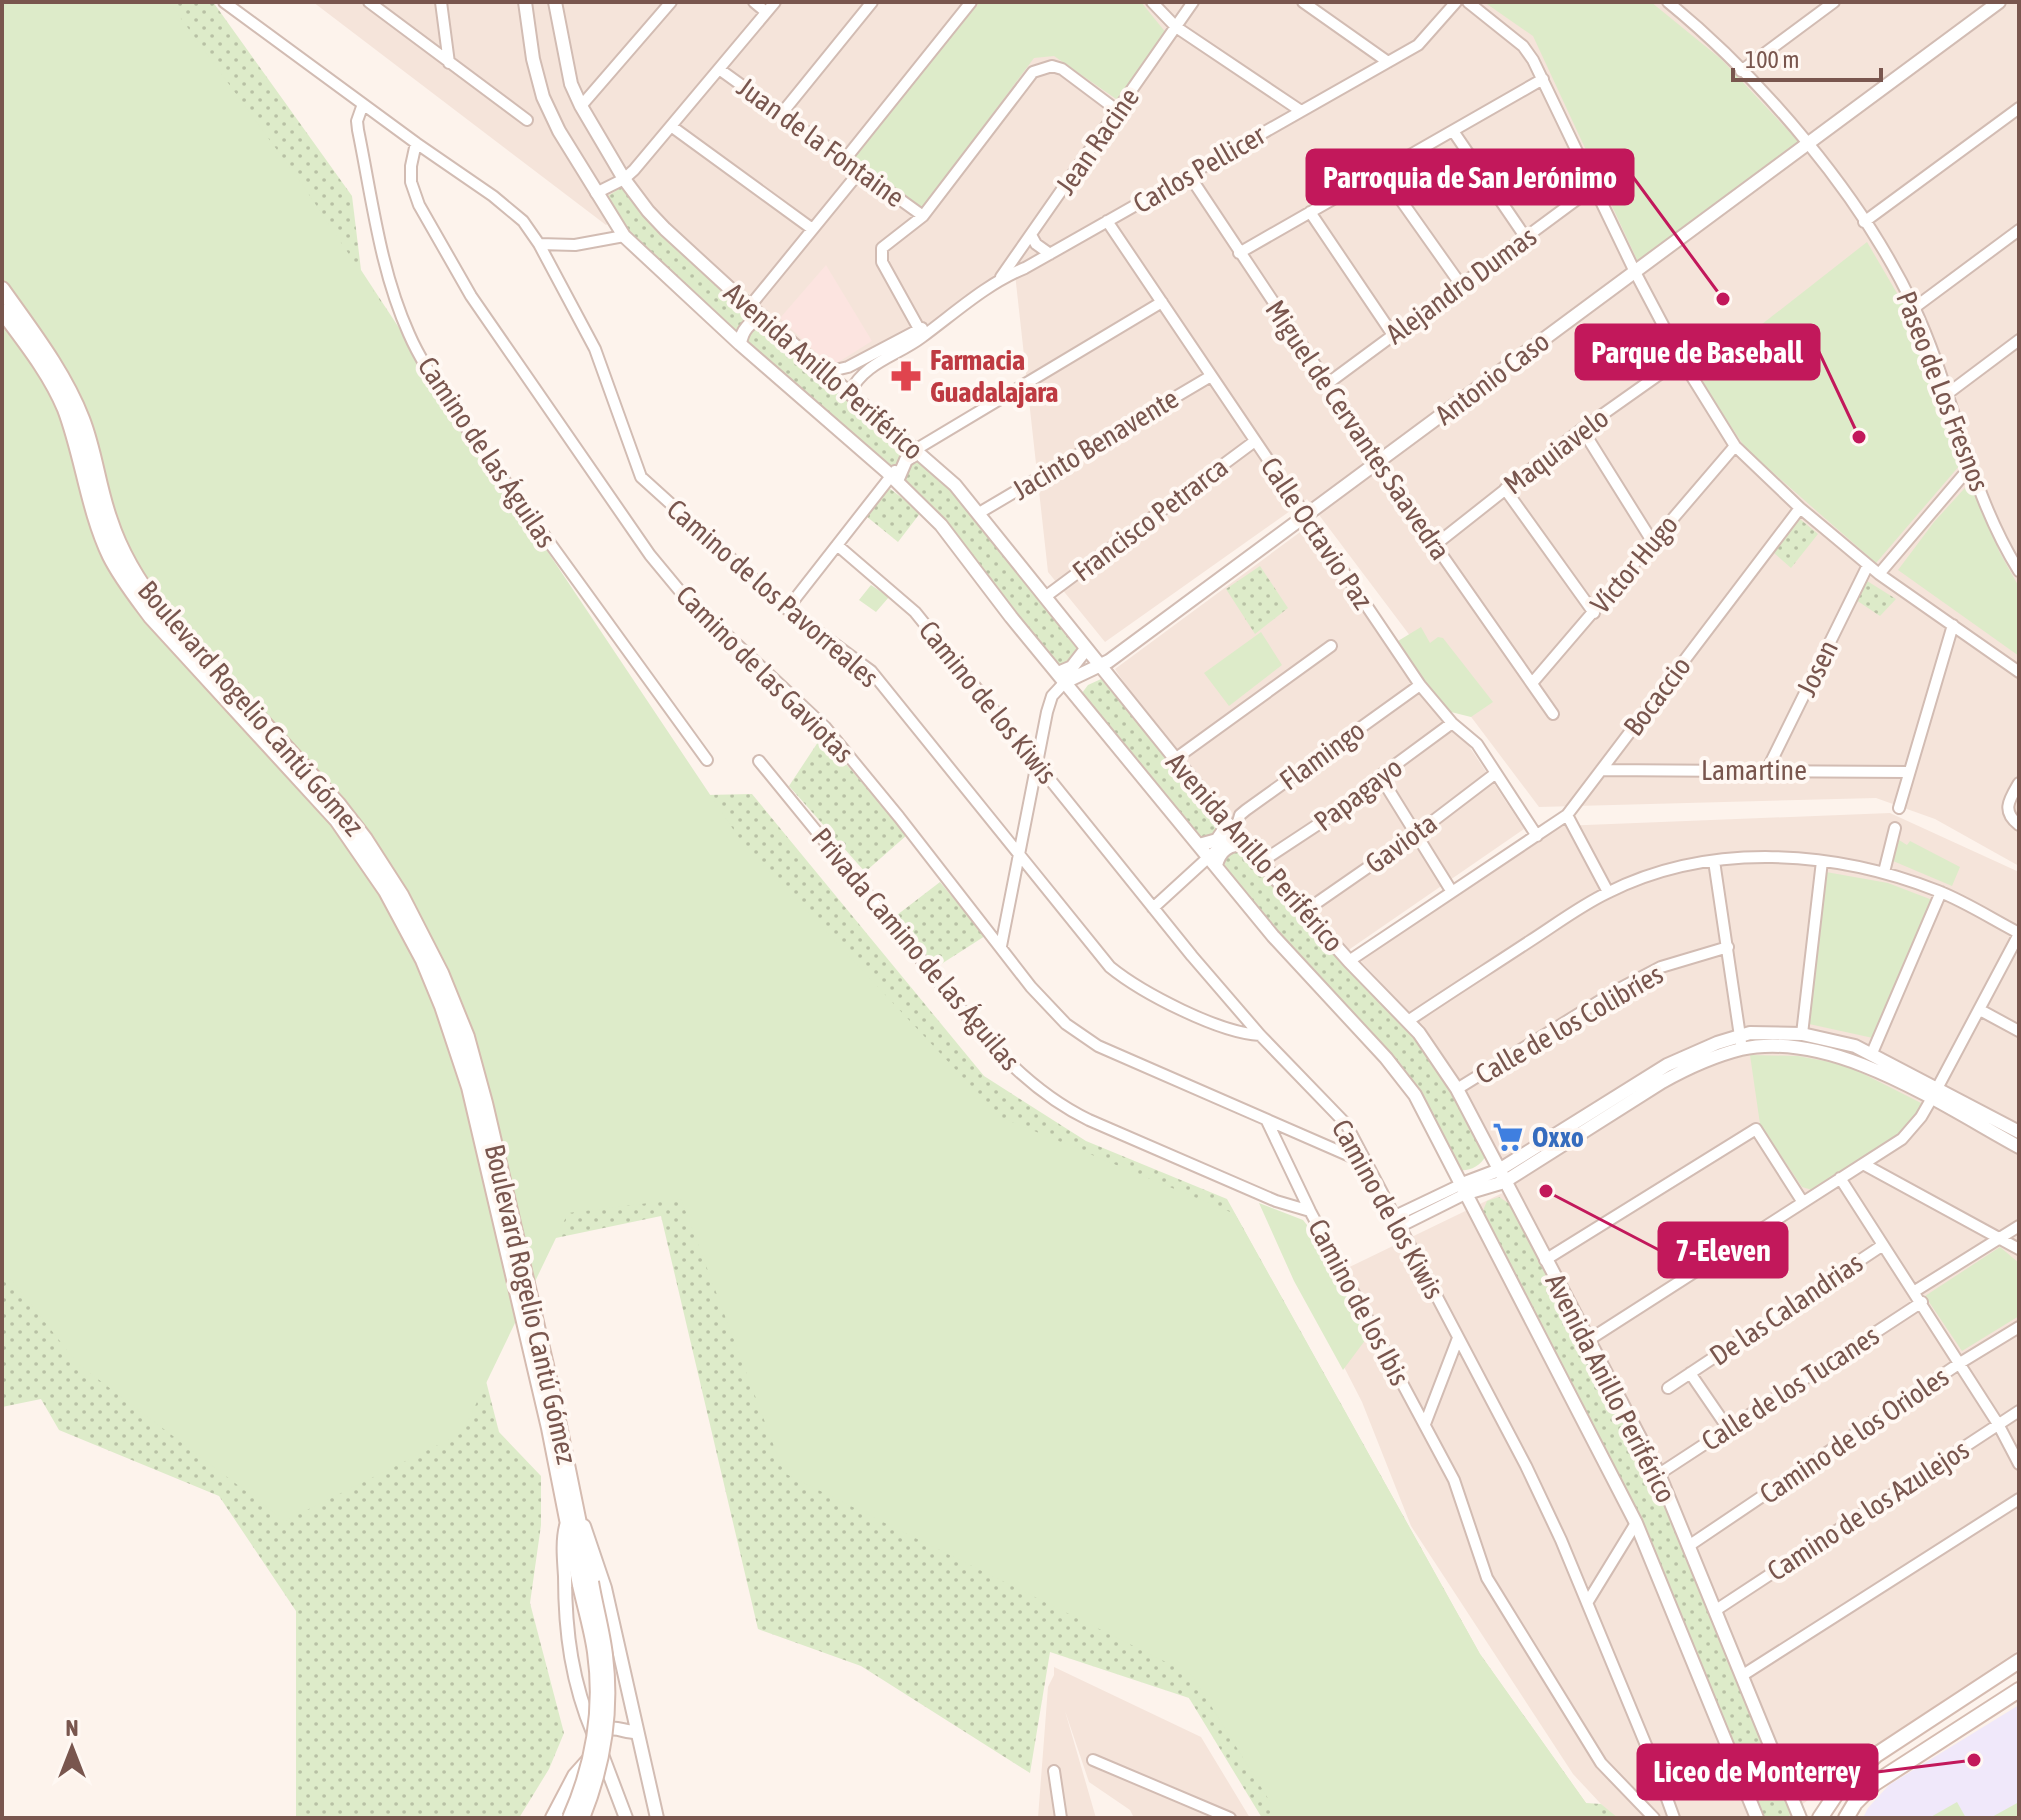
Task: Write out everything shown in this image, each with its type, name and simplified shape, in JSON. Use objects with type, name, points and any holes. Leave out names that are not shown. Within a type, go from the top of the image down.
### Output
[{"type":"main road","name":"Boulevard Rogelio Cantú Gómez","points":[[2,289],[69,389],[84,423],[109,519],[123,554],[143,588],[338,804],[395,886],[441,973],[467,1037],[485,1103],[586,1583],[605,1654],[608,1697],[600,1767],[582,1818]]},
{"type":"main road","name":"Boulevard Rogelio Cantú Gómez","points":[[2,311],[47,374],[64,408],[82,461],[96,519],[110,556],[131,591],[151,617],[337,820],[386,891],[423,960],[469,1087],[572,1513]]},
{"type":"main road","name":"Boulevard Rogelio Cantú Gómez","points":[[570,1818],[590,1765],[597,1699],[586,1583]]},
{"type":"main road","points":[[1820,1818],[1838,1791],[1876,1755],[2019,1661]]},
{"type":"main road","points":[[1846,1818],[1855,1803],[1875,1783],[2019,1690]]},
{"type":"main road","points":[[553,1818],[575,1776],[598,1744]]},
{"type":"street","name":"Camino de los Pavorreales","points":[[224,2],[493,196],[523,221],[539,244],[595,349],[641,477],[787,609],[871,671],[1110,967],[1126,980],[1216,1024],[1260,1035]]},
{"type":"street","points":[[369,2],[527,120]]},
{"type":"street","points":[[441,2],[449,63]]},
{"type":"street","name":"Avenida Anillo Periférico","points":[[525,2],[533,59],[543,97],[559,131],[624,236],[726,332],[891,476],[941,525],[1011,617],[1273,936],[1415,1095],[1636,1523],[1757,1818]]},
{"type":"street","points":[[581,106],[671,2]]},
{"type":"street","points":[[754,2],[766,12]]},
{"type":"street","points":[[596,193],[624,179],[775,2]]},
{"type":"street","points":[[782,113],[872,2]]},
{"type":"street","points":[[846,158],[971,2]]},
{"type":"street","points":[[1152,2],[1176,27],[1301,111]]},
{"type":"street","name":"Jean Racine","points":[[999,278],[1193,2]]},
{"type":"street","points":[[1303,2],[1388,62]]},
{"type":"street","name":"Carlos Pellicer","points":[[827,372],[856,363],[933,327],[999,278],[1050,254],[1418,45],[1456,2]]},
{"type":"street","points":[[1468,2],[1523,46],[1543,79],[1635,272],[1681,359],[1735,446],[1800,508],[1879,574],[2019,672]]},
{"type":"street","points":[[1741,71],[1834,2]]},
{"type":"street","name":"Antonio Caso","points":[[1103,669],[1109,661],[1999,2]]},
{"type":"street","name":"Paseo de Los Fresnos","points":[[1676,4],[1808,144],[1883,250],[1914,308],[1971,466],[2001,539],[2019,571]]},
{"type":"street","name":"Avenida Anillo Periférico","points":[[559,5],[571,84],[581,106],[624,179],[665,229],[955,485],[1245,844],[1430,1047],[1457,1089],[1659,1474],[1743,1675],[1797,1816]]},
{"type":"street","points":[[920,332],[880,254],[887,244],[923,216],[1033,72],[1052,66],[1062,69],[1118,111]]},
{"type":"street","name":"Juan de la Fontaine","points":[[719,69],[923,216]]},
{"type":"street","points":[[1239,253],[1543,79]]},
{"type":"street","name":"Camino de las Águilas","points":[[363,104],[357,121],[358,130],[388,279],[424,364],[486,456],[707,760]]},
{"type":"street","points":[[1864,222],[2019,108]]},
{"type":"street","points":[[671,126],[811,228]]},
{"type":"street","points":[[1453,131],[1526,238]]},
{"type":"street","name":"Camino de las Gaviotas","points":[[416,143],[411,182],[471,296],[650,555],[679,590],[825,727],[1031,987],[1066,1024],[1098,1046],[1366,1163]]},
{"type":"street","points":[[726,332],[747,318],[750,306],[861,170]]},
{"type":"street","points":[[1381,172],[1461,285]]},
{"type":"street","name":"Miguel de Cervantes Saavedra","points":[[1189,175],[1435,545],[1553,714]]},
{"type":"street","name":"Alejandro Dumas","points":[[1327,384],[1595,186]]},
{"type":"street","points":[[1310,212],[1393,335]]},
{"type":"street","name":"Calle Octavio Paz","points":[[1107,221],[1420,685],[1452,723],[1471,737],[1537,836]]},
{"type":"street","points":[[1914,308],[2019,230]]},
{"type":"street","points":[[1031,235],[1036,244],[1050,254]]},
{"type":"street","points":[[539,244],[575,245],[624,236]]},
{"type":"street","points":[[787,609],[913,449],[1162,302]]},
{"type":"street","points":[[740,344],[744,331],[763,317]]},
{"type":"street","name":"Carlos Pellicer","points":[[850,392],[855,381],[869,368],[920,332]]},
{"type":"street","points":[[1947,394],[2019,340]]},
{"type":"street","name":"Maquiavelo","points":[[1435,545],[1582,429],[1681,359]]},
{"type":"street","name":"Jacinto Benavente","points":[[979,513],[1211,376]]},
{"type":"street","points":[[1582,429],[1652,541]]},
{"type":"street","name":"Francisco Petrarca","points":[[1045,597],[1255,441]]},
{"type":"street","name":"Víctor Hugo","points":[[1533,682],[1735,446]]},
{"type":"street","points":[[1879,574],[1971,466]]},
{"type":"street","points":[[1505,489],[1594,613]]},
{"type":"street","name":"Bocaccio","points":[[1349,961],[1567,815],[1800,508]]},
{"type":"street","name":"Camino de los Kiwis","points":[[837,545],[915,612],[1153,908],[1260,1035],[1346,1124],[1526,1466],[1561,1540],[1674,1818]]},
{"type":"street","name":"Josen","points":[[1767,770],[1868,565]]},
{"type":"street","points":[[1899,808],[1953,625]]},
{"type":"street","points":[[1175,759],[1331,646]]},
{"type":"street","points":[[1001,946],[1052,696],[1062,677],[1086,649]]},
{"type":"street","points":[[1062,677],[1103,669]]},
{"type":"street","points":[[1076,696],[1087,678],[1103,669]]},
{"type":"street","name":"Flamingo","points":[[1153,908],[1212,861],[1246,810],[1420,685]]},
{"type":"street","name":"Papagayo","points":[[1261,862],[1352,802],[1380,776],[1452,723]]},
{"type":"street","name":"Privada Camino de las Águilas","points":[[759,761],[981,1033],[1027,1079],[1070,1111],[1089,1120],[1276,1201],[1310,1211]]},
{"type":"street","name":"Lamartine","points":[[1601,770],[1908,772]]},
{"type":"street","name":"Gaviota","points":[[1305,911],[1416,834],[1496,773]]},
{"type":"street","points":[[1380,776],[1452,892]]},
{"type":"street","points":[[2019,783],[2007,808],[2011,819],[2019,825]]},
{"type":"street","points":[[1567,815],[1608,892]]},
{"type":"street","points":[[1199,845],[1217,840],[1232,828]]},
{"type":"street","points":[[1884,872],[1895,828]]},
{"type":"street","points":[[1212,861],[1230,845],[1245,844]]},
{"type":"street","points":[[1408,1021],[1608,892],[1678,867],[1714,861],[1787,856],[1884,872],[1941,892],[2019,934],[1921,1117],[1902,1139],[1587,1341]]},
{"type":"street","points":[[1714,861],[1742,1049]]},
{"type":"street","points":[[1802,1034],[1822,861]]},
{"type":"street","points":[[1872,1053],[1941,892]]},
{"type":"street","name":"Calle de los Colibríes","points":[[1457,1089],[1619,989],[1661,967],[1728,947]]},
{"type":"street","points":[[1980,1010],[2019,1031]]},
{"type":"street","points":[[1474,1208],[1487,1196],[1501,1175],[1667,1065],[1740,1035],[1802,1034],[1843,1042],[1872,1053],[2019,1147]]},
{"type":"street","points":[[1462,1185],[1501,1175],[1689,1067],[1742,1049],[1780,1048],[1830,1054],[1934,1093],[2019,1132]]},
{"type":"street","name":"Camino de los Ibis","points":[[1267,1121],[1310,1211],[1454,1480],[1487,1578],[1601,1763],[1654,1818]]},
{"type":"street","points":[[1545,1260],[1756,1129],[1802,1201]]},
{"type":"street","points":[[1865,1165],[2019,1249]]},
{"type":"street","points":[[1398,1221],[1462,1185],[1476,1172],[1501,1175]]},
{"type":"street","points":[[1840,1178],[1922,1302],[1998,1424],[2019,1464]]},
{"type":"street","points":[[1915,1291],[1995,1238],[2019,1226]]},
{"type":"street","name":"De las Calandrias","points":[[1668,1388],[1883,1245]]},
{"type":"street","name":"Calle de los Tucanes","points":[[1659,1474],[1922,1302]]},
{"type":"street","name":"Camino de los Orioles","points":[[1690,1545],[1960,1363],[2019,1327]]},
{"type":"street","points":[[1425,1424],[1458,1338]]},
{"type":"street","points":[[1690,1373],[1727,1427]]},
{"type":"street","name":"Camino de los Azulejos","points":[[1716,1610],[2019,1411]]},
{"type":"street","points":[[1743,1675],[2019,1499]]},
{"type":"street","name":"Boulevard Rogelio Cantú Gómez","points":[[572,1513],[605,1588],[654,1814]]},
{"type":"street","name":"Boulevard Rogelio Cantú Gómez","points":[[572,1513],[564,1539],[566,1631],[579,1698],[626,1818]]},
{"type":"street","points":[[1587,1603],[1636,1523]]},
{"type":"street","points":[[598,1744],[600,1734],[609,1728],[636,1732]]},
{"type":"street","points":[[1093,1760],[1226,1816]]},
{"type":"street","points":[[1054,1771],[1061,1818]]},
{"type":"shaded area","points":[[313,2],[2019,2],[2019,866],[1935,819],[1876,798],[1539,807],[1307,499],[1105,642],[1048,572],[1015,274],[871,356],[829,371],[630,210],[606,225]]},
{"type":"shaded area","points":[[826,265],[872,341],[837,363],[826,362],[780,318]]},
{"type":"shaded area","points":[[1307,527],[1404,674],[1465,740],[1524,829],[1347,951],[1296,895],[1135,699],[1115,669]]},
{"type":"shaded area","points":[[1890,813],[2019,872],[2019,1650],[1939,1703],[1800,1806],[1797,1818],[1614,1818],[1573,1774],[1411,1526],[1362,1402],[1304,1289],[1515,1187],[1454,1076],[1423,1028],[1359,959],[1561,826]]},
{"type":"shaded area","points":[[1054,1667],[1201,1737],[1250,1818],[1134,1818],[1130,1810],[1089,1782],[1065,1711],[1096,1818],[1038,1818],[1048,1687]]},
{"type":"shaded area","points":[[2019,1705],[2019,1818],[1863,1818],[1889,1785]]},
{"type":"green space","points":[[2,2],[213,2],[352,196],[361,270],[706,795],[752,794],[984,1076],[1086,1141],[1227,1199],[1480,1654],[1586,1803],[1601,1804],[1618,1818],[1262,1818],[1189,1698],[1050,1652],[1030,1773],[861,1666],[758,1629],[661,1216],[455,1259],[499,1432],[541,1476],[541,1525],[530,1603],[564,1733],[549,1769],[519,1818],[296,1818],[296,1611],[219,1496],[59,1430],[41,1399],[2,1407]]},
{"type":"green space","points":[[2,2],[169,2],[304,187],[741,841],[1000,1117],[1235,1214],[1480,1654],[1586,1803],[1600,1818],[1280,1818],[1192,1675],[784,1473],[681,1199],[568,1213],[462,1433],[285,1521],[78,1364],[2,1268]]},
{"type":"green space","points":[[980,2],[1141,2],[1167,34],[1119,101],[1054,56],[1034,58],[923,208],[853,156]]},
{"type":"green space","points":[[1484,2],[1651,2],[1721,59],[1799,142],[1638,262],[1533,36]]},
{"type":"green space","points":[[622,187],[643,216],[952,489],[1077,649],[1074,659],[1059,668],[971,558],[675,281],[628,232],[608,196]]},
{"type":"green space","points":[[1867,242],[1908,312],[1922,343],[1960,465],[1876,563],[1746,449],[1697,375]]},
{"type":"green space","points":[[1973,479],[1999,551],[2019,587],[2019,656],[1898,570],[1934,522]]},
{"type":"green space","points":[[889,488],[921,512],[898,542],[866,516]]},
{"type":"green space","points":[[1800,519],[1818,534],[1791,568],[1774,553]]},
{"type":"green space","points":[[1260,566],[1288,608],[1255,634],[1226,589]]},
{"type":"green space","points":[[1864,579],[1896,599],[1880,616],[1856,600]]},
{"type":"green space","points":[[871,585],[889,597],[876,612],[859,600]]},
{"type":"green space","points":[[1421,627],[1430,643],[1438,637],[1443,638],[1493,702],[1471,717],[1451,712],[1423,680],[1398,641]]},
{"type":"green space","points":[[1261,632],[1282,665],[1229,706],[1204,673]]},
{"type":"green space","points":[[1101,679],[1222,822],[1214,834],[1199,838],[1083,699],[1082,693],[1088,685]]},
{"type":"green space","points":[[822,736],[907,835],[865,872],[789,786]]},
{"type":"green space","points":[[1899,840],[1907,845],[1910,841],[1960,867],[1952,886],[1893,861]]},
{"type":"green space","points":[[1235,851],[1245,852],[1427,1050],[1483,1148],[1486,1156],[1477,1165],[1458,1170],[1413,1083],[1391,1055],[1300,961],[1223,869],[1226,858]]},
{"type":"green space","points":[[1826,872],[1888,883],[1935,901],[1873,1038],[1809,1024]]},
{"type":"green space","points":[[940,882],[985,936],[935,968],[897,915]]},
{"type":"green space","points":[[1750,1055],[1798,1056],[1846,1065],[1923,1104],[1908,1128],[1892,1142],[1812,1190],[1802,1187],[1760,1124]]},
{"type":"green space","points":[[1499,1197],[1510,1204],[1666,1503],[1791,1809],[1789,1818],[1760,1818],[1647,1534],[1482,1213],[1487,1201]]},
{"type":"green space","points":[[1259,1203],[1303,1220],[1335,1260],[1369,1335],[1343,1370],[1294,1281]]},
{"type":"green space","points":[[2000,1247],[2019,1263],[2019,1316],[1962,1351],[1925,1296]]},
{"type":"green space","points":[[1957,1802],[1966,1818],[1929,1818]]},
{"type":"green space","points":[[2019,1802],[2019,1818],[1990,1818]]},
{"type":"place","name":"Parroquia de San Jerónimo","points":[[1723,299]]},
{"type":"place","name":"Farmacia Guadalajara","points":[[906,376]]},
{"type":"place","name":"Parque de Baseball","points":[[1859,437]]},
{"type":"place","name":"Oxxo","points":[[1508,1137]]},
{"type":"place","name":"7-Eleven","points":[[1546,1191]]},
{"type":"place","name":"Liceo de Monterrey","points":[[1974,1760]]}]
